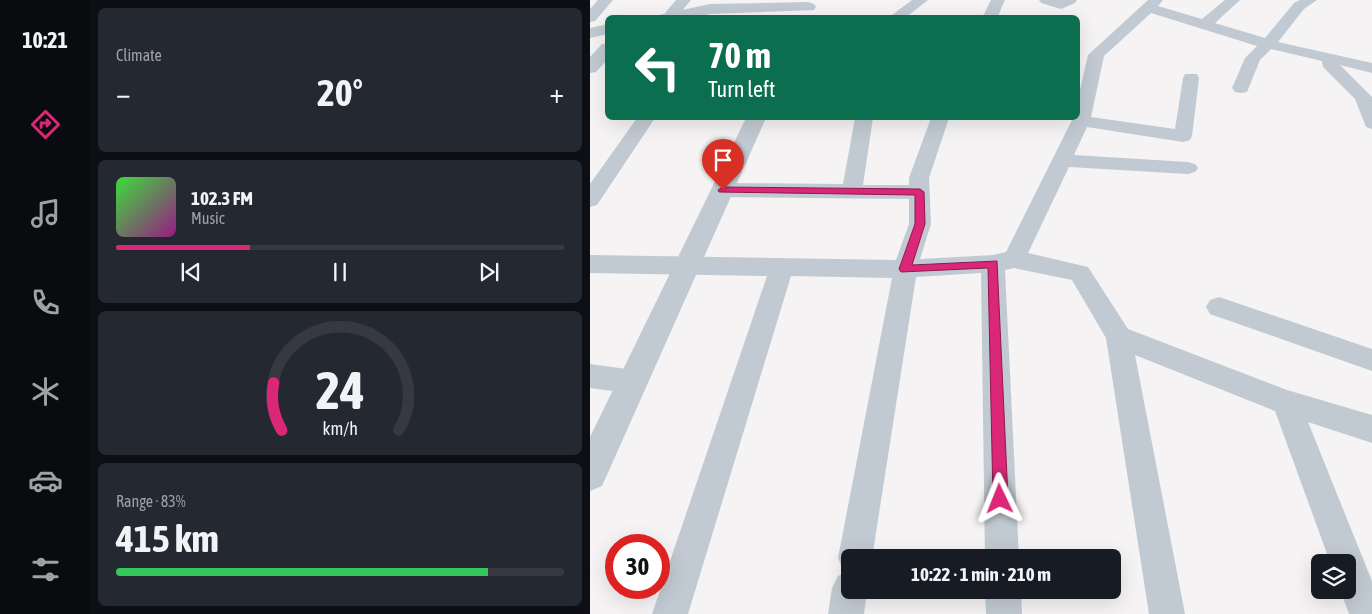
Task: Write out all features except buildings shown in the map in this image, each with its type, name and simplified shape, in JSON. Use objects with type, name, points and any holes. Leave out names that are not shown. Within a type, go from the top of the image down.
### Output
[{"type":"street","points":[[590,18],[606,0]]},
{"type":"street","points":[[670,15],[684,0]]},
{"type":"street","points":[[899,15],[921,0]]},
{"type":"street","points":[[990,15],[998,0]]},
{"type":"street","points":[[1046,0],[1066,8]]},
{"type":"street","points":[[1204,25],[1233,0]]},
{"type":"street","points":[[1241,88],[1253,58],[1268,44],[1299,6],[1310,0]]},
{"type":"street","points":[[692,15],[716,13],[756,3],[807,8]]},
{"type":"street","points":[[1191,78],[1183,136],[1080,114],[1096,55],[1152,4],[1204,25],[1268,44],[1330,60],[1372,68]]},
{"type":"street","points":[[590,33],[605,30]]},
{"type":"street","points":[[1330,60],[1329,64],[1363,97],[1372,123]]},
{"type":"street","points":[[590,200],[645,120]]},
{"type":"street","points":[[590,474],[755,120]]},
{"type":"street","points":[[852,192],[864,120]]},
{"type":"street","points":[[857,549],[905,269],[920,224],[919,178],[930,140],[939,120]]},
{"type":"street","points":[[1002,549],[1004,261],[1062,160],[1078,120]]},
{"type":"street","points":[[1062,160],[1163,168],[1188,168]]},
{"type":"street","points":[[723,190],[920,192]]},
{"type":"street","points":[[590,264],[689,264],[905,269],[1004,261],[1080,273],[1119,337],[1166,614]]},
{"type":"street","points":[[670,614],[782,266]]},
{"type":"street","points":[[1220,307],[1372,360]]},
{"type":"street","points":[[1119,337],[1286,402],[1372,429]]},
{"type":"street","points":[[590,376],[634,382]]},
{"type":"street","points":[[1286,402],[1368,614]]},
{"type":"street","points":[[846,614],[848,599]]},
{"type":"street","points":[[1003,599],[1004,614]]},
{"type":"route","points":[[723,190],[920,192],[920,224],[905,269],[993,264],[1000,499]]}]
